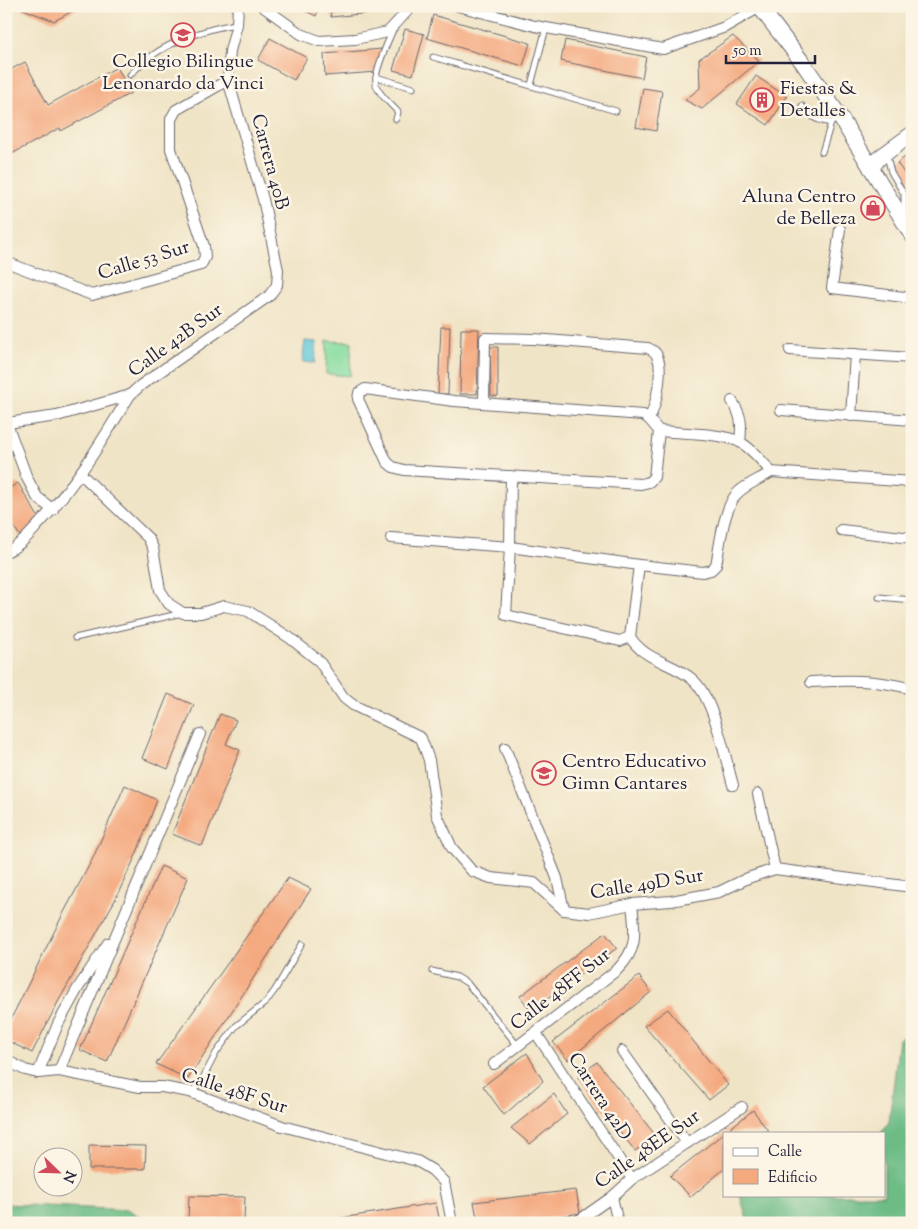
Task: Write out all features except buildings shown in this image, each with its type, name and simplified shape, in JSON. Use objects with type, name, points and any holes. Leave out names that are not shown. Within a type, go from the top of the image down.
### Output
[{"type":"main road","points":[[759,7],[787,42],[835,120],[871,168],[908,229]]},
{"type":"main road","points":[[871,168],[876,160],[912,134]]},
{"type":"street","name":"Carrera 40B","points":[[238,6],[237,24],[230,51],[228,80],[263,199],[278,270],[277,285],[269,296]]},
{"type":"street","points":[[262,6],[301,34],[319,41],[355,39],[388,32],[412,6]]},
{"type":"street","points":[[458,6],[546,28],[663,49],[693,43],[759,7]]},
{"type":"street","name":"Calle 53 Sur","points":[[6,262],[92,295],[201,264],[205,257],[204,246],[171,149],[171,119],[176,110],[228,80]]},
{"type":"street","points":[[840,229],[832,288],[912,298]]},
{"type":"street","name":"Calle 42B Sur","points":[[81,474],[130,395],[141,385],[269,296]]},
{"type":"street","points":[[484,402],[485,338],[534,338],[648,348],[657,354],[660,366],[654,410],[649,419]]},
{"type":"street","points":[[790,350],[912,358]]},
{"type":"street","points":[[850,416],[855,354]]},
{"type":"street","points":[[659,431],[654,477],[649,482],[641,484],[404,470],[393,467],[387,462],[358,399],[359,392],[365,389],[454,401],[643,416],[649,419],[659,431],[721,437],[740,442],[753,452],[771,472]]},
{"type":"street","points":[[53,510],[37,497],[27,478],[7,422],[74,412],[130,395]]},
{"type":"street","points":[[732,401],[739,412],[742,425],[740,442]]},
{"type":"street","points":[[781,410],[912,420]]},
{"type":"street","points":[[391,538],[510,546],[639,565],[703,572],[711,570],[716,565],[727,511],[735,496],[745,487],[771,472],[912,482]]},
{"type":"street","points":[[6,552],[18,547],[53,510],[81,474],[148,538],[153,548],[160,590],[169,604],[183,613],[201,613],[224,606],[248,611],[290,638],[320,661],[344,698],[353,705],[421,738],[429,760],[437,815],[452,848],[472,871],[491,878],[534,883],[564,910]]},
{"type":"street","points":[[511,476],[510,546],[506,615],[620,641],[630,637]]},
{"type":"street","points":[[841,530],[912,538]]},
{"type":"street","points":[[639,565],[630,637],[636,647],[652,658],[693,679],[704,692],[734,786]]},
{"type":"street","points":[[811,682],[864,680],[878,681],[912,689]]},
{"type":"street","points":[[59,1071],[200,734]]},
{"type":"street","points":[[505,748],[557,878],[564,910]]},
{"type":"street","points":[[758,794],[775,869]]},
{"type":"street","name":"Calle 49D Sur","points":[[564,910],[589,913],[632,904],[671,901],[720,892],[748,878],[775,869],[912,886]]},
{"type":"street","name":"Calle 48FF Sur","points":[[494,1064],[628,960],[635,933],[632,904]]},
{"type":"street","points":[[38,1073],[58,1024],[78,988],[122,921]]},
{"type":"street","name":"Carrera 42D","points":[[536,1033],[632,1179]]},
{"type":"street","points":[[622,1052],[687,1143]]},
{"type":"street","name":"Calle 48F Sur","points":[[6,1060],[25,1070],[38,1073],[59,1071],[140,1087],[190,1092],[282,1126],[417,1161],[432,1170],[444,1182],[452,1223]]},
{"type":"street","name":"Calle 48EE Sur","points":[[574,1223],[612,1197],[632,1179],[742,1107]]},
{"type":"street","points":[[612,1197],[618,1223]]},
{"type":"lane","points":[[130,75],[150,57],[180,41],[214,27],[237,24]]},
{"type":"lane","points":[[396,25],[386,44],[376,77],[376,85],[381,94],[398,112],[396,119]]},
{"type":"lane","points":[[531,85],[546,28]]},
{"type":"lane","points":[[433,57],[616,111]]},
{"type":"lane","points":[[376,77],[413,88]]},
{"type":"lane","points":[[802,106],[812,118],[835,120],[822,152]]},
{"type":"lane","points":[[886,153],[891,172],[904,194],[908,229]]},
{"type":"lane","points":[[879,597],[912,600]]},
{"type":"lane","points":[[75,638],[183,613]]},
{"type":"lane","points":[[190,1092],[201,1082],[216,1053],[236,1026],[266,1002],[302,944]]},
{"type":"lane","points":[[432,972],[457,977],[467,983],[518,1046]]},
{"type":"green space","points":[[327,341],[352,342],[350,376],[326,374]]},
{"type":"green space","points":[[911,1031],[909,1083],[912,1091],[912,1193],[903,1223],[748,1223],[740,1196],[886,1196],[886,1132],[882,1132],[889,1122],[899,1039]]},
{"type":"green space","points":[[6,1204],[129,1210],[150,1223],[6,1223]]},
{"type":"water","points":[[305,341],[317,342],[315,363],[302,362]]},
{"type":"place","name":"Collegio Bilingue Lenonardo da Vinci","points":[[183,35]]},
{"type":"place","name":"Fiestas & Detalles","points":[[762,100]]},
{"type":"place","name":"Aluna Centro de Belleza","points":[[873,208]]},
{"type":"place","name":"Centro Educativo Gimn Cantares","points":[[544,773]]}]
